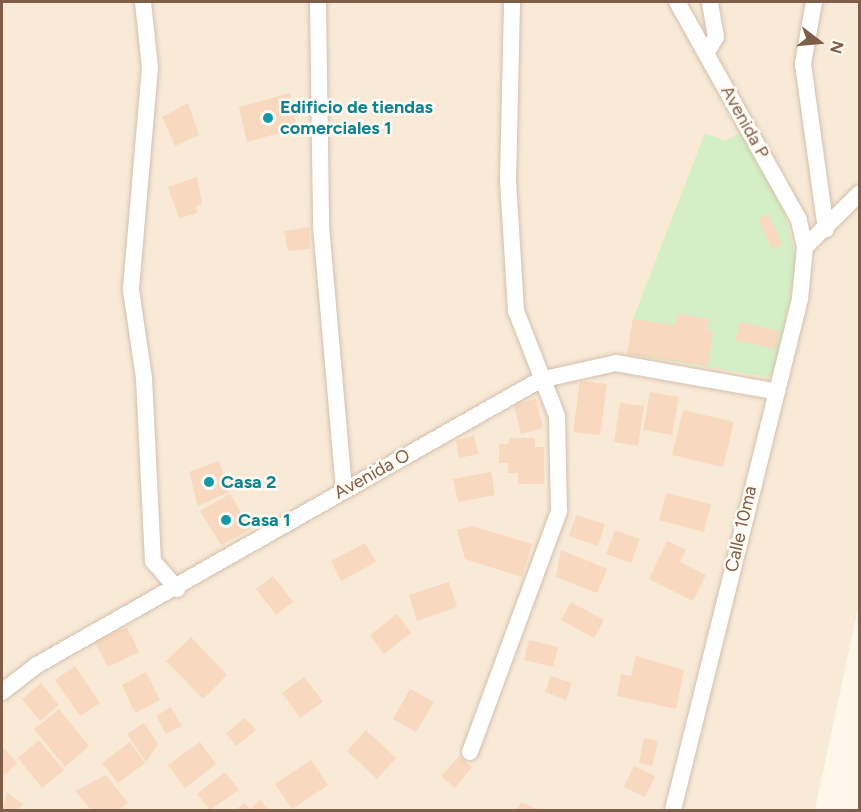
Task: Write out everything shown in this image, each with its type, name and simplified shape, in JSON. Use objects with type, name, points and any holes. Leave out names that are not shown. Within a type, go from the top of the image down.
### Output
[{"type":"street","points":[[143,2],[150,67],[131,290],[144,378],[153,561],[177,589]]},
{"type":"street","points":[[318,2],[321,226],[344,489]]},
{"type":"street","points":[[470,752],[559,511],[557,416],[540,380],[516,311],[508,181],[512,2]]},
{"type":"street","name":"Avenida P","points":[[677,2],[799,220],[805,247]]},
{"type":"street","points":[[707,52],[716,37],[710,2]]},
{"type":"street","points":[[814,2],[803,64],[826,229]]},
{"type":"street","points":[[805,247],[860,194]]},
{"type":"street","name":"Calle 10ma","points":[[673,810],[773,391],[800,298],[805,247]]},
{"type":"street","name":"Avenida O","points":[[2,692],[37,664],[177,589],[344,489],[540,380],[616,363],[773,391]]},
{"type":"shaded area","points":[[2,2],[859,2],[859,603],[815,810],[2,810]]},
{"type":"green space","points":[[743,131],[782,203],[797,262],[774,372],[768,377],[627,354],[633,319],[705,133],[725,141]]},
{"type":"building","name":"Edificio de tiendas comerciales 1","points":[[290,93],[297,128],[247,142],[239,107]]},
{"type":"building","points":[[188,103],[199,135],[175,146],[162,117]]},
{"type":"building","points":[[197,177],[202,203],[196,207],[198,213],[179,218],[168,187]]},
{"type":"building","points":[[768,214],[782,244],[772,249],[758,219]]},
{"type":"building","points":[[309,227],[310,249],[288,251],[284,231]]},
{"type":"building","points":[[677,314],[709,319],[707,330],[713,331],[708,366],[627,354],[633,319],[675,325]]},
{"type":"building","points":[[740,322],[779,331],[775,349],[735,340]]},
{"type":"building","points":[[580,381],[607,384],[600,435],[573,432]]},
{"type":"building","points":[[650,392],[679,397],[672,435],[643,430]]},
{"type":"building","points":[[536,399],[543,428],[521,434],[514,405]]},
{"type":"building","points":[[620,403],[644,406],[638,446],[614,442]]},
{"type":"building","points":[[683,410],[734,422],[723,467],[672,455]]},
{"type":"building","points":[[474,436],[478,454],[459,458],[456,440]]},
{"type":"building","points":[[509,438],[535,438],[535,447],[544,447],[544,484],[518,484],[518,473],[508,473],[508,463],[499,463],[499,444],[509,444]]},
{"type":"building","name":"Casa 2","points":[[219,461],[229,492],[198,506],[189,472]]},
{"type":"building","points":[[491,472],[495,495],[458,502],[453,479]]},
{"type":"building","points":[[666,493],[711,504],[704,532],[659,520]]},
{"type":"building","name":"Casa 1","points":[[230,494],[251,529],[221,545],[200,511]]},
{"type":"building","points":[[576,515],[605,524],[598,546],[569,536]]},
{"type":"building","points":[[472,526],[532,544],[522,577],[465,559],[457,530]]},
{"type":"building","points":[[615,530],[640,539],[631,563],[606,554]]},
{"type":"building","points":[[667,541],[686,550],[680,562],[706,575],[693,601],[649,579]]},
{"type":"building","points":[[365,543],[376,562],[341,581],[331,561]]},
{"type":"building","points":[[561,550],[607,569],[597,593],[556,577]]},
{"type":"building","points":[[273,576],[293,602],[276,615],[256,589]]},
{"type":"building","points":[[449,582],[457,607],[417,621],[409,595]]},
{"type":"building","points":[[571,602],[604,620],[594,638],[561,620]]},
{"type":"building","points":[[397,614],[411,633],[384,654],[370,635]]},
{"type":"building","points":[[127,627],[139,652],[108,667],[95,642]]},
{"type":"building","points":[[191,637],[227,675],[203,699],[166,661]]},
{"type":"building","points":[[529,640],[558,647],[553,667],[524,660]]},
{"type":"building","points":[[636,656],[684,670],[676,709],[617,696],[621,674],[631,676]]},
{"type":"building","points":[[75,666],[100,703],[80,716],[55,680]]},
{"type":"building","points":[[146,672],[160,700],[135,713],[122,685]]},
{"type":"building","points":[[551,676],[572,683],[566,700],[545,692]]},
{"type":"building","points":[[304,677],[323,702],[300,718],[282,693]]},
{"type":"building","points":[[41,683],[59,705],[40,721],[22,699]]},
{"type":"building","points":[[410,689],[434,702],[416,732],[393,719]]},
{"type":"building","points":[[171,707],[182,726],[166,734],[156,716]]},
{"type":"building","points":[[59,709],[89,746],[65,767],[34,729]]},
{"type":"building","points":[[245,718],[256,730],[236,746],[226,733]]},
{"type":"building","points":[[144,723],[158,744],[146,762],[127,734]]},
{"type":"building","points":[[366,730],[396,758],[377,779],[347,751]]},
{"type":"building","points":[[644,738],[658,741],[652,766],[639,763]]},
{"type":"building","points":[[39,740],[64,770],[42,788],[18,758]]},
{"type":"building","points":[[130,742],[145,763],[118,783],[102,763]]},
{"type":"building","points":[[200,742],[216,764],[185,788],[168,765]]},
{"type":"building","points":[[2,746],[17,763],[2,777]]},
{"type":"building","points":[[459,756],[472,767],[455,788],[441,776]]},
{"type":"building","points":[[311,760],[328,785],[292,809],[275,784]]},
{"type":"building","points":[[634,766],[655,776],[645,797],[624,787]]},
{"type":"building","points":[[225,772],[239,790],[210,810],[197,794]]},
{"type":"building","points":[[106,775],[128,803],[118,810],[91,810],[75,791]]},
{"type":"building","points":[[7,793],[23,804],[19,810],[2,810]]},
{"type":"building","points":[[260,800],[269,810],[235,810],[245,803],[250,809]]},
{"type":"building","points":[[521,802],[539,810],[517,810]]},
{"type":"place","name":"Edificio de tiendas comerciales 1","points":[[268,118]]},
{"type":"place","name":"Casa 2","points":[[209,482]]},
{"type":"place","name":"Casa 1","points":[[226,520]]}]
